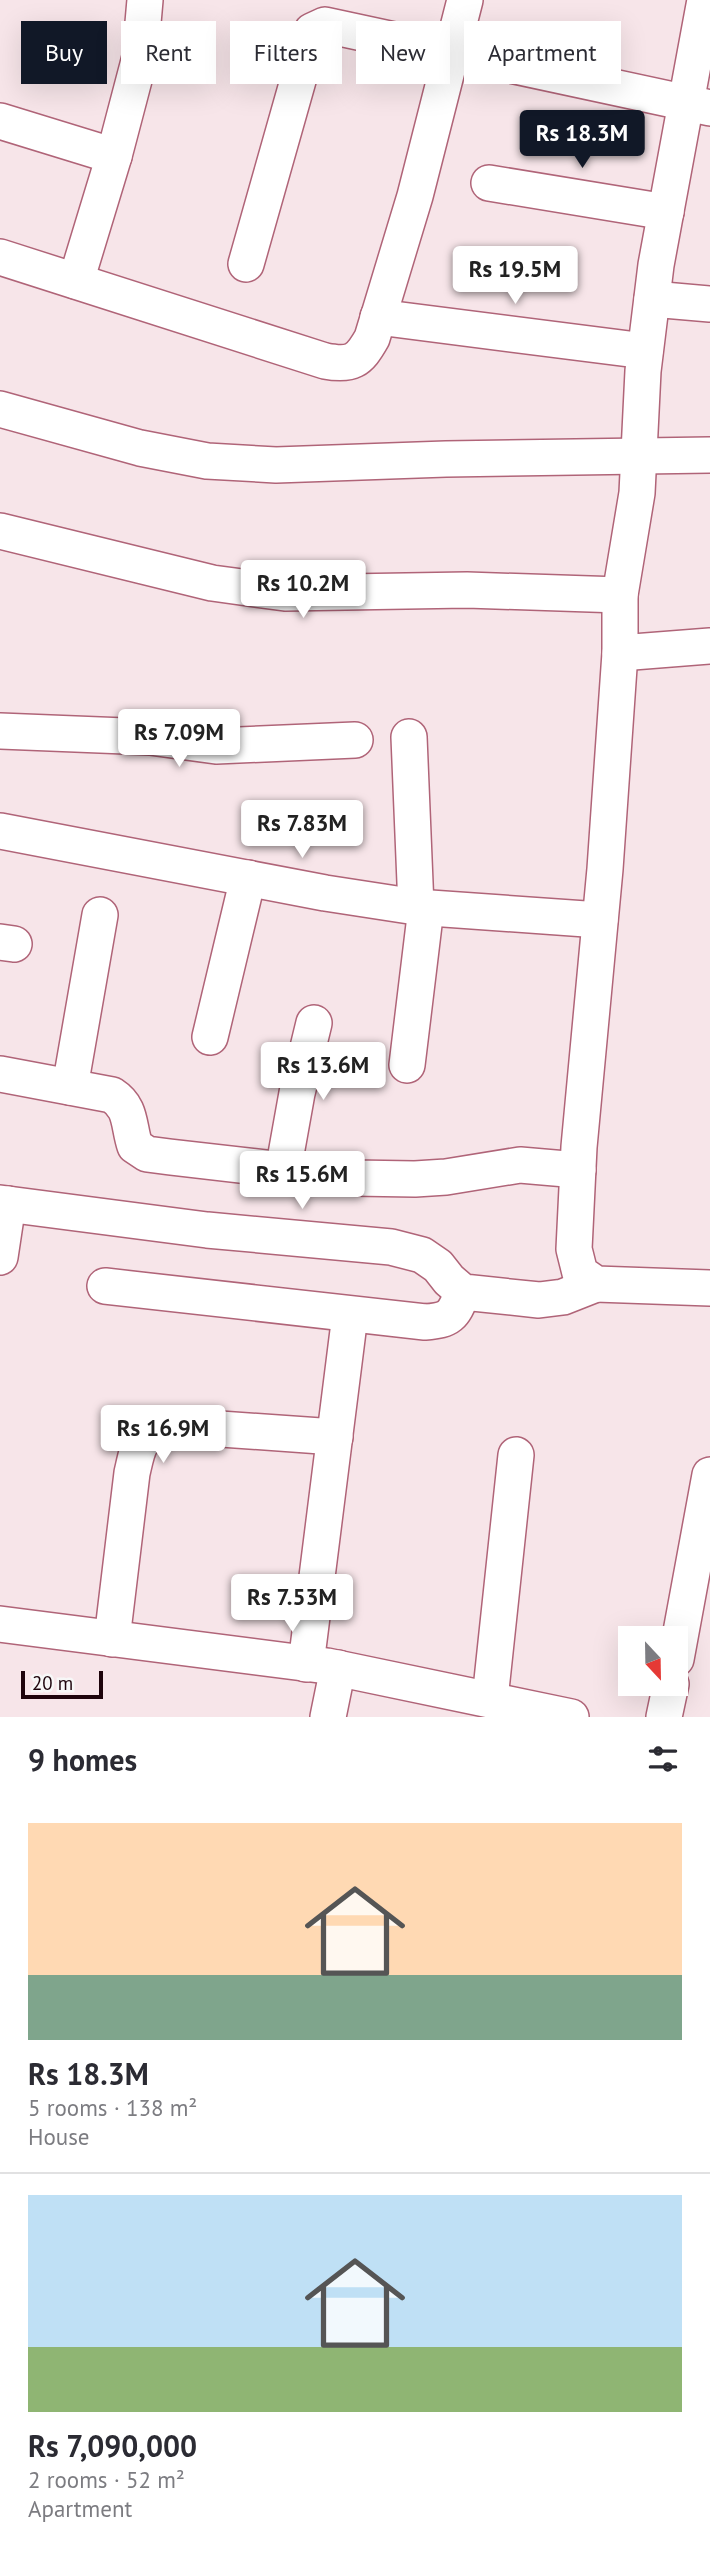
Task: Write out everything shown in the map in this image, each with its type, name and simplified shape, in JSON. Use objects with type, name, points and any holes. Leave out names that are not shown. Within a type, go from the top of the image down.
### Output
[{"type":"street","points":[[76,281],[114,156],[140,57],[145,0]]},
{"type":"street","points":[[0,257],[261,341],[345,365],[362,356],[379,317],[415,196],[465,0]]},
{"type":"street","points":[[596,1284],[580,1273],[574,1249],[620,653],[620,594],[637,493],[645,351],[652,299],[666,212],[698,105],[705,0]]},
{"type":"street","points":[[246,264],[312,31],[325,25],[698,105]]},
{"type":"street","points":[[0,121],[114,156]]},
{"type":"street","points":[[489,183],[666,212]]},
{"type":"street","points":[[652,299],[710,304]]},
{"type":"street","points":[[379,317],[645,351]]},
{"type":"street","points":[[0,409],[140,448],[207,461],[276,465],[710,455]]},
{"type":"street","points":[[0,531],[212,583],[285,593],[467,590],[620,594]]},
{"type":"street","points":[[620,653],[710,646]]},
{"type":"street","points":[[0,731],[150,737],[216,746],[355,740]]},
{"type":"street","points":[[407,1065],[421,908],[409,737]]},
{"type":"street","points":[[0,831],[325,893],[421,908],[600,920]]},
{"type":"street","points":[[209,1037],[248,878]]},
{"type":"street","points":[[70,1087],[100,915]]},
{"type":"street","points":[[283,1171],[297,1093],[314,1023]]},
{"type":"street","points":[[0,1074],[112,1095],[123,1102],[129,1116],[135,1146],[147,1154],[353,1178],[415,1180],[520,1165],[578,1170]]},
{"type":"street","points":[[0,1257],[4,1203],[207,1230],[391,1247],[422,1255],[438,1266],[463,1292],[538,1300],[563,1297],[596,1284],[710,1288]]},
{"type":"street","points":[[106,1286],[425,1322],[443,1321],[454,1313],[463,1292]]},
{"type":"street","points":[[328,1717],[322,1666],[335,1437],[350,1315]]},
{"type":"street","points":[[113,1639],[132,1473],[138,1448],[148,1433],[164,1425],[335,1437]]},
{"type":"street","points":[[490,1699],[516,1455]]},
{"type":"street","points":[[682,1626],[710,1475]]},
{"type":"street","points":[[0,1624],[322,1666],[571,1717]]},
{"type":"street","points":[[664,1717],[668,1696]]}]
